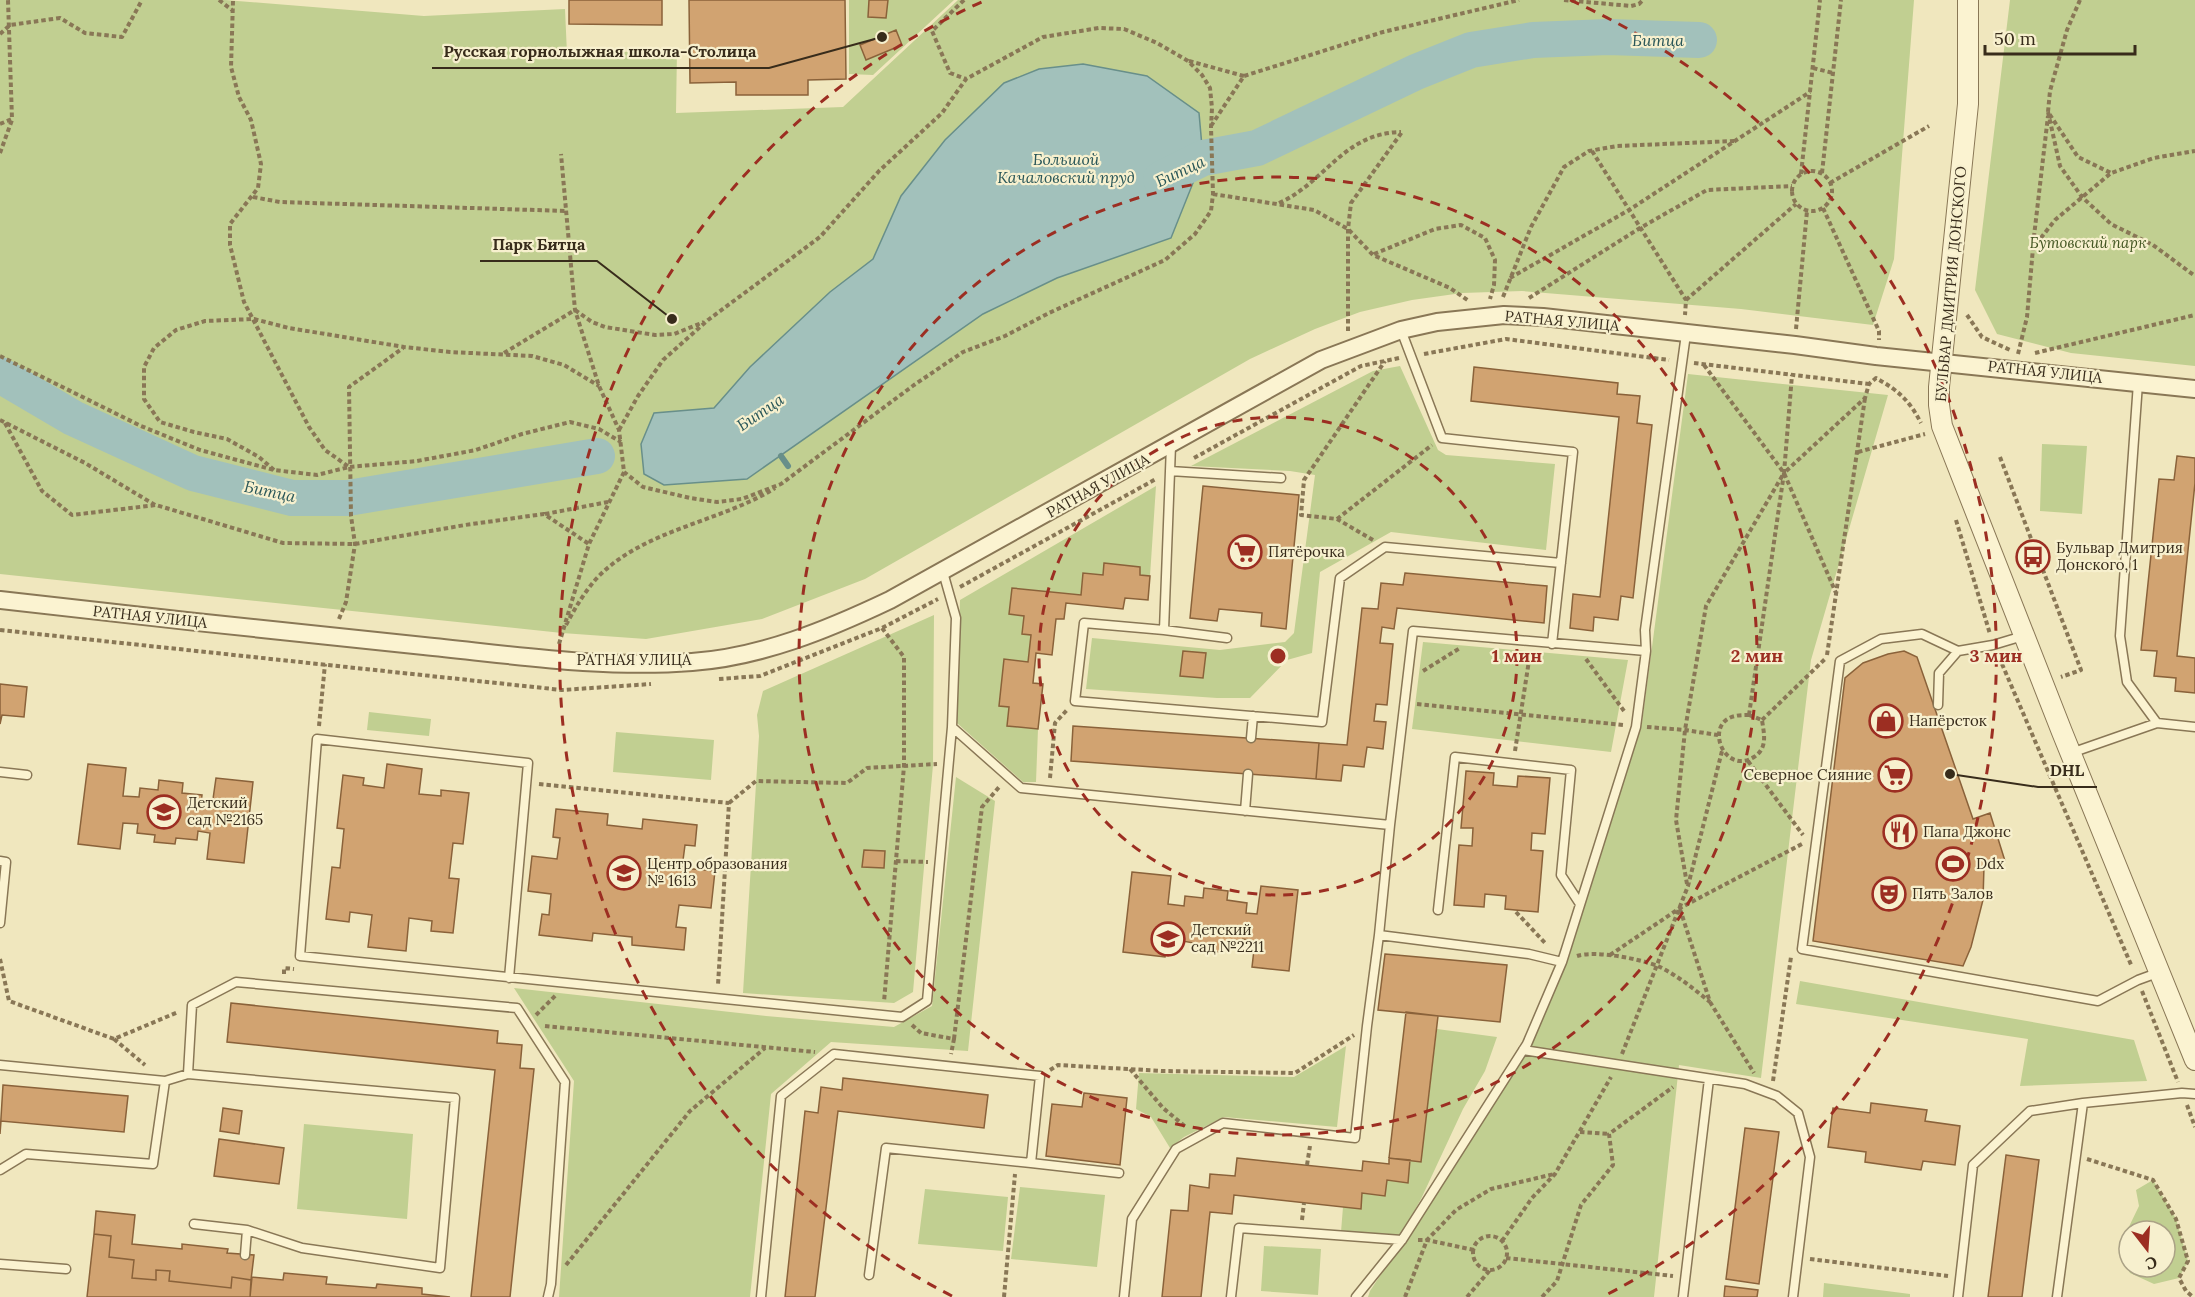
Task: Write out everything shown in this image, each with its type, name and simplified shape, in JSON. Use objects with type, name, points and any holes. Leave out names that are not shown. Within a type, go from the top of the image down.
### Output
[{"type":"street","name":"БУЛЬВАР ДМИТРИЯ ДОНСКОГО","points":[[1968,0],[1968,104],[1942,362],[1939,405],[1942,426],[2042,683],[2195,1060]]},
{"type":"street","name":"РАТНАЯ УЛИЦА","points":[[0,600],[333,638],[555,659],[650,663],[693,662],[742,654],[791,642],[843,623],[943,572],[1321,360],[1401,330],[1437,322],[1504,315],[1685,326],[1942,362],[2016,361],[2138,382],[2195,389]]},
{"type":"lane","points":[[1356,1297],[1402,1240],[1523,1050],[1562,962],[1636,727],[1646,651],[1645,630],[1685,326]]},
{"type":"lane","points":[[1401,330],[1442,438],[1573,452],[1552,644]]},
{"type":"lane","points":[[2138,382],[2120,636],[2127,682],[2157,723]]},
{"type":"lane","points":[[1164,630],[1171,445]]},
{"type":"lane","points":[[1170,471],[1281,478]]},
{"type":"lane","points":[[1227,638],[1084,623],[1076,701],[1322,722],[1340,578],[1384,547],[1561,563]]},
{"type":"lane","points":[[509,978],[528,763],[317,739],[300,956],[509,978],[567,984],[902,1017],[927,1001],[952,727],[956,618],[943,572]]},
{"type":"lane","points":[[1124,1297],[1132,1219],[1176,1149],[1223,1123],[1355,1138],[1413,631],[1646,651]]},
{"type":"lane","points":[[2024,636],[1993,645],[1958,651],[1922,634],[1881,639],[1840,661],[1802,949],[2098,1001],[2138,980],[2160,972]]},
{"type":"lane","points":[[1938,705],[1939,673],[1958,651]]},
{"type":"lane","points":[[1251,738],[1253,716]]},
{"type":"lane","points":[[2070,753],[2157,723],[2195,727]]},
{"type":"lane","points":[[952,727],[1021,788],[1390,825]]},
{"type":"lane","points":[[1437,910],[1455,757],[1571,770],[1561,875],[1580,904]]},
{"type":"lane","points":[[0,772],[27,775]]},
{"type":"lane","points":[[1245,811],[1248,774]]},
{"type":"lane","points":[[0,861],[6,862],[0,923]]},
{"type":"lane","points":[[1379,935],[1529,954],[1562,962]]},
{"type":"lane","points":[[188,1074],[192,1005],[236,982],[517,1008],[565,1082],[551,1284],[548,1297]]},
{"type":"lane","points":[[1523,1050],[1745,1084],[1771,1094],[1798,1113],[1810,1157],[1793,1297]]},
{"type":"lane","points":[[761,1297],[781,1096],[834,1054],[1040,1076],[1031,1163]]},
{"type":"lane","points":[[0,1065],[165,1082],[188,1074],[455,1098],[440,1268],[302,1248],[247,1230],[194,1224]]},
{"type":"lane","points":[[1683,1297],[1709,1078]]},
{"type":"lane","points":[[0,1170],[26,1154],[153,1164],[165,1082]]},
{"type":"lane","points":[[1958,1297],[1972,1165],[2030,1111],[2083,1103],[2182,1093],[2195,1094]]},
{"type":"lane","points":[[2057,1297],[2083,1103]]},
{"type":"lane","points":[[869,1275],[886,1148],[1119,1173]]},
{"type":"lane","points":[[1231,1297],[1239,1228],[1402,1240]]},
{"type":"lane","points":[[245,1255],[247,1230]]},
{"type":"lane","points":[[0,1263],[66,1269]]},
{"type":"path","points":[[0,153],[12,119],[8,0]]},
{"type":"path","points":[[0,34],[10,25],[60,18],[85,33],[122,37],[142,0]]},
{"type":"path","points":[[219,0],[232,10]]},
{"type":"path","points":[[964,0],[932,31],[950,73],[966,79]]},
{"type":"path","points":[[619,430],[663,360],[708,320],[819,237],[879,171],[942,113],[966,79],[1043,37],[1099,28],[1124,29],[1188,61],[1244,76],[1383,32],[1519,0]]},
{"type":"path","points":[[1564,0],[1631,6],[1643,0]]},
{"type":"path","points":[[1619,0],[1631,6]]},
{"type":"path","points":[[1801,174],[1810,171],[1822,174],[1830,183],[1831,197],[1823,208],[1815,211],[1807,210],[1797,204],[1792,193],[1792,186],[1801,174],[1820,0]]},
{"type":"path","points":[[1822,174],[1841,0]]},
{"type":"path","points":[[2016,361],[2027,316],[2050,91],[2067,30],[2080,0]]},
{"type":"path","points":[[233,1],[231,67],[239,97],[251,120],[261,164],[258,188],[230,224],[230,245],[244,302],[309,427],[325,450],[349,467]]},
{"type":"path","points":[[562,633],[588,589],[598,577],[635,550],[659,538],[743,506],[781,484],[914,385],[963,352],[1005,336],[1048,313],[1165,260],[1195,234],[1211,211],[1213,194],[1212,108],[1210,88],[1202,75],[1188,61]]},
{"type":"path","points":[[1813,68],[1833,73]]},
{"type":"path","points":[[1211,127],[1244,76]]},
{"type":"path","points":[[1510,278],[1629,210],[1810,92]]},
{"type":"path","points":[[2048,112],[2078,157],[2111,173]]},
{"type":"path","points":[[2048,112],[2060,166],[2082,197],[2111,224],[2153,245],[2195,276]]},
{"type":"path","points":[[0,124],[12,119]]},
{"type":"path","points":[[1830,183],[1929,126]]},
{"type":"path","points":[[1277,204],[1295,196],[1346,149],[1385,132],[1402,132],[1351,203],[1348,229],[1348,332]]},
{"type":"path","points":[[1501,303],[1531,227],[1564,167],[1592,151],[1617,146],[1735,141]]},
{"type":"path","points":[[1592,151],[1686,300],[1685,326]]},
{"type":"path","points":[[2033,248],[2055,220],[2111,173],[2154,158],[2195,151]]},
{"type":"path","points":[[559,645],[589,544],[624,472],[619,430],[599,386],[574,310],[561,154]]},
{"type":"path","points":[[1529,298],[1640,228],[1707,190],[1792,186]]},
{"type":"path","points":[[1213,194],[1314,210],[1348,229],[1373,255],[1450,288],[1476,306]]},
{"type":"path","points":[[253,197],[280,202],[566,211]]},
{"type":"path","points":[[1686,300],[1797,204]]},
{"type":"path","points":[[1823,208],[1879,331],[1879,341]]},
{"type":"path","points":[[1796,329],[1807,210]]},
{"type":"path","points":[[1373,255],[1435,229],[1461,225],[1485,238],[1495,260],[1494,285],[1488,304]]},
{"type":"path","points":[[1967,309],[1967,317],[1982,337],[2016,361]]},
{"type":"path","points":[[574,310],[592,322],[605,327],[655,335],[674,334],[708,320]]},
{"type":"path","points":[[502,355],[574,310]]},
{"type":"path","points":[[2016,361],[2195,315]]},
{"type":"path","points":[[273,470],[259,457],[227,439],[160,422],[144,399],[144,367],[154,348],[176,330],[205,321],[254,319],[289,328],[404,347],[532,356],[564,365],[599,386]]},
{"type":"path","points":[[713,680],[760,676],[882,628],[1361,366],[1506,339],[1869,384]]},
{"type":"path","points":[[337,623],[346,602],[355,544],[351,516],[349,467],[349,387],[404,347]]},
{"type":"path","points":[[0,356],[141,426],[200,450],[273,470],[317,475],[349,467],[417,461],[477,450],[522,434],[570,422],[599,429],[621,442]]},
{"type":"path","points":[[1384,547],[1337,519],[1301,515],[1304,480],[1385,361]]},
{"type":"path","points":[[1704,364],[1784,473],[1836,595]]},
{"type":"path","points":[[1749,715],[1784,473],[1792,375]]},
{"type":"path","points":[[1688,886],[1676,820],[1685,730],[1706,606],[1784,473],[1865,398],[1869,384],[1876,378],[1894,388],[1911,404],[1930,444]]},
{"type":"path","points":[[2,421],[42,491],[72,515],[156,505]]},
{"type":"path","points":[[2,421],[85,463],[156,505],[283,543],[355,544],[544,514],[609,501]]},
{"type":"path","points":[[1858,452],[1926,434]]},
{"type":"path","points":[[1337,519],[1442,438]]},
{"type":"path","points":[[2000,457],[2081,670],[2014,693]]},
{"type":"path","points":[[624,472],[643,487],[717,502],[742,499],[781,484]]},
{"type":"path","points":[[1953,509],[1993,645],[2138,980],[2195,1127]]},
{"type":"path","points":[[544,514],[589,544]]},
{"type":"path","points":[[882,628],[904,657],[904,766],[883,1015]]},
{"type":"path","points":[[0,630],[562,690],[655,684]]},
{"type":"path","points":[[1407,681],[1478,637]]},
{"type":"path","points":[[1512,763],[1532,642]]},
{"type":"path","points":[[1576,646],[1636,727]]},
{"type":"path","points":[[1762,720],[1827,657]]},
{"type":"path","points":[[318,727],[325,664]]},
{"type":"path","points":[[1048,791],[1054,723],[1076,701]]},
{"type":"path","points":[[1404,702],[1718,735]]},
{"type":"path","points":[[1502,1241],[1532,1198],[1555,1174],[1618,1065],[1688,886],[1722,751],[1718,735],[1723,723],[1733,716],[1749,715],[1762,720]]},
{"type":"path","points":[[1722,751],[1735,760],[1748,761],[1759,754],[1765,741],[1762,720]]},
{"type":"path","points":[[1610,955],[1680,908],[1807,841],[1748,761]]},
{"type":"path","points":[[526,783],[729,803],[756,781],[847,783],[867,768],[948,764]]},
{"type":"path","points":[[949,1067],[982,807],[1008,776]]},
{"type":"path","points":[[717,999],[729,803]]},
{"type":"path","points":[[896,861],[939,862]]},
{"type":"path","points":[[1680,908],[1710,1002],[1758,1080]]},
{"type":"path","points":[[1516,912],[1562,962],[1587,953],[1610,955],[1658,966],[1688,983],[1710,1002]]},
{"type":"path","points":[[1765,1083],[1772,1086],[1791,952]]},
{"type":"path","points":[[0,959],[9,1000],[114,1039],[165,1082]]},
{"type":"path","points":[[527,1024],[567,984]]},
{"type":"path","points":[[114,1039],[192,1005]]},
{"type":"path","points":[[527,1024],[834,1054]]},
{"type":"path","points":[[1040,1076],[1058,1065],[1163,1071],[1295,1073],[1367,1026]]},
{"type":"path","points":[[921,1033],[954,1039]]},
{"type":"path","points":[[551,1284],[690,1111],[765,1048]]},
{"type":"path","points":[[1130,1068],[1164,1108],[1198,1137]]},
{"type":"path","points":[[1580,1132],[1609,1134],[1688,1076]]},
{"type":"path","points":[[1308,1165],[1311,1133]]},
{"type":"path","points":[[1542,1297],[1557,1281],[1581,1205],[1613,1165],[1609,1134]]},
{"type":"path","points":[[2076,1155],[2153,1180],[2176,1219],[2187,1261],[2179,1278],[2186,1291],[2193,1297]]},
{"type":"path","points":[[1004,1297],[1017,1161]]},
{"type":"path","points":[[1405,1297],[1427,1240],[1456,1210],[1491,1189],[1555,1174]]},
{"type":"path","points":[[1491,1236],[1502,1241],[1506,1247],[1506,1258],[1501,1266],[1485,1269],[1476,1262],[1474,1250],[1479,1240],[1491,1236]]},
{"type":"path","points":[[1402,1240],[1427,1240],[1474,1250]]},
{"type":"path","points":[[1797,1257],[1961,1278]]},
{"type":"path","points":[[1506,1258],[1685,1278]]},
{"type":"path","points":[[1467,1297],[1491,1269]]},
{"type":"green space","points":[[0,0],[225,0],[424,16],[565,9],[567,54],[677,50],[676,113],[843,107],[958,0],[1914,0],[1894,259],[1873,325],[1741,309],[1522,291],[1462,293],[1412,300],[1360,312],[1315,329],[1250,359],[865,579],[762,619],[646,639],[562,633],[0,574]]},
{"type":"green space","points":[[849,0],[954,0],[873,75],[849,74]]},
{"type":"green space","name":"Бутовский парк","points":[[2010,0],[2195,0],[2195,366],[2071,353],[1997,334],[1975,290]]},
{"type":"green space","points":[[1400,366],[1438,450],[1446,455],[1555,464],[1546,550],[1391,532],[1320,572],[1312,653],[1287,660],[1250,698],[1217,698],[1086,689],[1092,638],[1220,650],[1285,642],[1294,633],[1315,475],[1290,471],[1191,466],[1373,371]]},
{"type":"green space","points":[[1688,374],[1888,395],[1811,660],[1761,1078],[1679,1065],[1654,1297],[1368,1297],[1511,1077],[1562,970],[1642,723]]},
{"type":"green space","points":[[2042,444],[2087,446],[2082,514],[2040,511]]},
{"type":"green space","points":[[1156,486],[1150,576],[1140,575],[1140,567],[1105,563],[1103,575],[1083,573],[1081,595],[1012,588],[1009,614],[1024,616],[1022,634],[1031,635],[1028,662],[1004,660],[999,706],[1009,707],[1007,726],[1038,729],[1036,782],[1023,782],[957,723],[960,600]]},
{"type":"green space","points":[[934,615],[933,765],[913,992],[894,1003],[743,993],[759,736],[757,715],[763,691]]},
{"type":"green space","points":[[1423,642],[1628,660],[1611,752],[1412,729]]},
{"type":"green space","points":[[369,712],[431,719],[429,736],[367,730]]},
{"type":"green space","points":[[616,732],[714,740],[711,780],[613,772]]},
{"type":"green space","points":[[956,777],[995,801],[968,1051],[831,1042],[771,1094],[750,1297],[559,1297],[574,1081],[514,988],[766,1016],[894,1027],[932,1006]]},
{"type":"green space","points":[[1800,981],[2134,1040],[2147,1081],[2020,1086],[2028,1039],[1796,1004]]},
{"type":"green space","points":[[1437,1029],[1497,1037],[1485,1071],[1463,1109],[1421,1199],[1400,1236],[1341,1232],[1343,1207],[1360,1209],[1362,1193],[1385,1196],[1387,1180],[1407,1183],[1410,1160],[1421,1161]]},
{"type":"green space","points":[[1346,1046],[1337,1127],[1224,1117],[1184,1137],[1170,1148],[1151,1117],[1136,1109],[1139,1073],[1294,1077]]},
{"type":"green space","points":[[304,1124],[413,1134],[407,1219],[297,1209]]},
{"type":"green space","points":[[2153,1180],[2176,1219],[2133,1219],[2139,1206],[2136,1190]]},
{"type":"green space","points":[[1020,1187],[1105,1195],[1097,1267],[1011,1259]]},
{"type":"green space","points":[[925,1189],[1008,1197],[1003,1251],[918,1244]]},
{"type":"green space","points":[[2177,1222],[2188,1261],[2177,1278]]},
{"type":"green space","points":[[1264,1246],[1321,1249],[1318,1295],[1261,1291]]},
{"type":"green space","points":[[2143,1279],[2175,1279],[2154,1284]]},
{"type":"green space","points":[[1824,1283],[1910,1294],[1910,1297],[1823,1297]]},
{"type":"water","name":"Большой Качаловский пруд","points":[[1083,64],[1147,76],[1199,113],[1203,158],[1171,238],[1057,278],[983,314],[747,479],[664,485],[644,474],[641,444],[654,413],[714,408],[750,367],[830,292],[873,259],[901,196],[945,140],[1004,83],[1039,69]]},
{"type":"building","points":[[569,0],[662,0],[662,25],[569,24]]},
{"type":"building","points":[[689,0],[845,0],[846,79],[808,80],[808,95],[736,95],[736,82],[690,83]]},
{"type":"building","points":[[869,0],[888,0],[886,18],[868,17]]},
{"type":"building","points":[[896,30],[902,45],[866,60],[860,45]]},
{"type":"building","points":[[1474,367],[1618,383],[1617,394],[1640,396],[1637,423],[1652,425],[1633,598],[1621,596],[1618,620],[1594,617],[1593,631],[1570,628],[1573,594],[1600,597],[1619,417],[1471,401]]},
{"type":"building","points":[[2177,456],[2195,458],[2195,483],[2177,656],[2195,658],[2195,693],[2175,691],[2176,678],[2154,676],[2157,651],[2141,650],[2159,479],[2174,480]]},
{"type":"building","name":"Пятёрочка","points":[[1203,486],[1299,495],[1286,629],[1261,626],[1262,613],[1219,609],[1217,621],[1190,618]]},
{"type":"building","points":[[1104,563],[1140,567],[1140,575],[1150,576],[1148,600],[1125,598],[1123,609],[1066,603],[1064,619],[1056,619],[1052,655],[1036,653],[1033,683],[1043,684],[1038,729],[1007,726],[1009,707],[999,706],[1004,659],[1028,662],[1031,635],[1022,634],[1024,616],[1009,614],[1012,588],[1081,595],[1083,573],[1103,575]]},
{"type":"building","points":[[1405,573],[1547,586],[1544,623],[1397,608],[1394,629],[1382,627],[1380,643],[1393,644],[1387,705],[1376,704],[1374,721],[1386,722],[1383,749],[1367,747],[1364,767],[1343,765],[1341,781],[1316,779],[1319,743],[1347,745],[1362,608],[1378,609],[1381,583],[1403,585]]},
{"type":"building","points":[[1183,651],[1206,653],[1203,678],[1180,676]]},
{"type":"building","name":"Северное Сияние","points":[[1904,651],[1917,657],[1973,819],[1990,813],[2005,861],[1984,866],[1983,900],[1971,947],[1963,966],[1813,941],[1845,678],[1863,663]]},
{"type":"building","points":[[0,684],[27,687],[24,717],[2,715],[0,724]]},
{"type":"building","points":[[1073,726],[1319,743],[1316,779],[1071,761]]},
{"type":"building","name":"Детский сад №2165","points":[[88,764],[126,768],[123,796],[139,797],[140,788],[158,790],[159,780],[183,783],[182,793],[202,795],[201,804],[212,806],[216,778],[253,782],[244,863],[207,859],[210,833],[198,831],[197,840],[176,838],[175,844],[154,842],[155,835],[137,833],[138,824],[123,823],[120,849],[78,844]]},
{"type":"building","points":[[387,764],[422,769],[419,794],[441,796],[441,790],[469,793],[463,844],[453,843],[449,878],[459,879],[453,933],[431,931],[432,921],[409,918],[406,951],[368,947],[372,915],[350,912],[349,922],[326,919],[332,867],[340,868],[344,829],[337,828],[343,775],[364,778],[363,785],[384,788]]},
{"type":"building","points":[[1466,771],[1494,773],[1493,785],[1517,787],[1518,776],[1550,778],[1545,834],[1532,833],[1531,850],[1543,851],[1538,912],[1505,909],[1506,896],[1485,894],[1484,907],[1454,905],[1459,845],[1472,846],[1473,828],[1461,828]]},
{"type":"building","points":[[556,809],[608,814],[607,825],[642,829],[643,819],[697,825],[695,846],[685,845],[682,868],[715,871],[711,908],[679,905],[676,927],[686,928],[684,950],[632,945],[632,937],[593,933],[592,941],[539,935],[542,914],[549,915],[551,894],[528,891],[532,856],[557,859],[560,838],[553,837]]},
{"type":"building","points":[[864,850],[885,851],[884,868],[862,867]]},
{"type":"building","points":[[1132,872],[1171,876],[1168,904],[1184,906],[1185,896],[1203,898],[1204,888],[1228,891],[1227,900],[1247,903],[1246,913],[1257,914],[1261,886],[1298,890],[1289,971],[1252,967],[1255,941],[1243,939],[1242,948],[1221,946],[1220,952],[1199,950],[1200,944],[1182,941],[1183,933],[1168,931],[1165,957],[1123,952]]},
{"type":"building","points":[[1385,954],[1507,965],[1500,1022],[1378,1010]]},
{"type":"building","points":[[231,1003],[498,1031],[497,1043],[522,1045],[520,1068],[534,1069],[510,1297],[471,1297],[495,1070],[227,1042]]},
{"type":"building","points":[[1406,1012],[1438,1016],[1421,1162],[1389,1158]]},
{"type":"building","points":[[843,1078],[988,1095],[984,1128],[838,1111],[815,1297],[785,1297],[805,1111],[818,1113],[821,1087],[842,1090]]},
{"type":"building","points":[[3,1085],[128,1096],[124,1132],[1,1121],[0,1134]]},
{"type":"building","points":[[1084,1093],[1127,1098],[1120,1165],[1046,1156],[1052,1104],[1082,1107]]},
{"type":"building","points":[[1871,1103],[1927,1110],[1925,1121],[1960,1126],[1955,1165],[1923,1161],[1921,1170],[1865,1162],[1866,1152],[1828,1147],[1833,1108],[1870,1113]]},
{"type":"building","points":[[223,1108],[242,1111],[239,1134],[220,1131]]},
{"type":"building","points":[[1745,1128],[1779,1132],[1759,1284],[1726,1279]]},
{"type":"building","points":[[219,1139],[284,1148],[279,1184],[214,1176]]},
{"type":"building","points":[[2006,1155],[2039,1160],[2022,1297],[1988,1297]]},
{"type":"building","points":[[1237,1158],[1362,1171],[1363,1161],[1389,1164],[1389,1158],[1410,1160],[1408,1183],[1387,1180],[1385,1196],[1362,1193],[1361,1209],[1234,1195],[1232,1214],[1210,1212],[1201,1297],[1162,1297],[1171,1210],[1188,1211],[1190,1185],[1209,1188],[1210,1174],[1235,1176]]},
{"type":"building","points":[[96,1211],[135,1215],[132,1244],[182,1249],[182,1244],[228,1249],[227,1253],[254,1255],[251,1280],[232,1277],[231,1288],[169,1281],[170,1271],[156,1270],[156,1280],[132,1278],[134,1260],[109,1257],[111,1236],[94,1234]]},
{"type":"building","points":[[94,1234],[111,1236],[109,1257],[134,1260],[132,1278],[156,1280],[156,1270],[170,1271],[169,1281],[231,1288],[232,1277],[251,1280],[250,1297],[87,1297]]},
{"type":"building","points":[[284,1273],[327,1277],[326,1284],[376,1288],[377,1284],[422,1288],[422,1294],[450,1297],[250,1297],[252,1277],[283,1280]]},
{"type":"building","points":[[1725,1286],[1758,1290],[1757,1297],[1724,1297]]},
{"type":"waterway","name":"Битца","points":[[1161,179],[1203,158],[1257,148],[1416,72],[1471,50],[1533,40],[1608,37],[1699,40]]},
{"type":"waterway","name":"Битца","points":[[0,375],[73,418],[193,473],[292,498],[348,498],[597,456]]},
{"type":"waterway","points":[[781,456],[788,466]]},
{"type":"place","name":"Русская горнолыжная школа-Столица","points":[[882,37]]},
{"type":"place","name":"Парк Битца","points":[[672,319]]},
{"type":"place","name":"Пятёрочка","points":[[1245,552]]},
{"type":"place","name":"Бульвар Дмитрия Донского, 1","points":[[2033,557]]},
{"type":"place","name":"Напёрсток","points":[[1886,721]]},
{"type":"place","name":"DHL","points":[[1950,774]]},
{"type":"place","name":"Северное Сияние","points":[[1895,775]]},
{"type":"place","name":"Детский сад №2165","points":[[164,812]]},
{"type":"place","name":"Папа Джонс","points":[[1900,832]]},
{"type":"place","name":"Ddx","points":[[1953,864]]},
{"type":"place","name":"Центр образования № 1613","points":[[624,873]]},
{"type":"place","name":"Пять Залов","points":[[1889,894]]},
{"type":"place","name":"Детский сад №2211","points":[[1168,939]]}]
